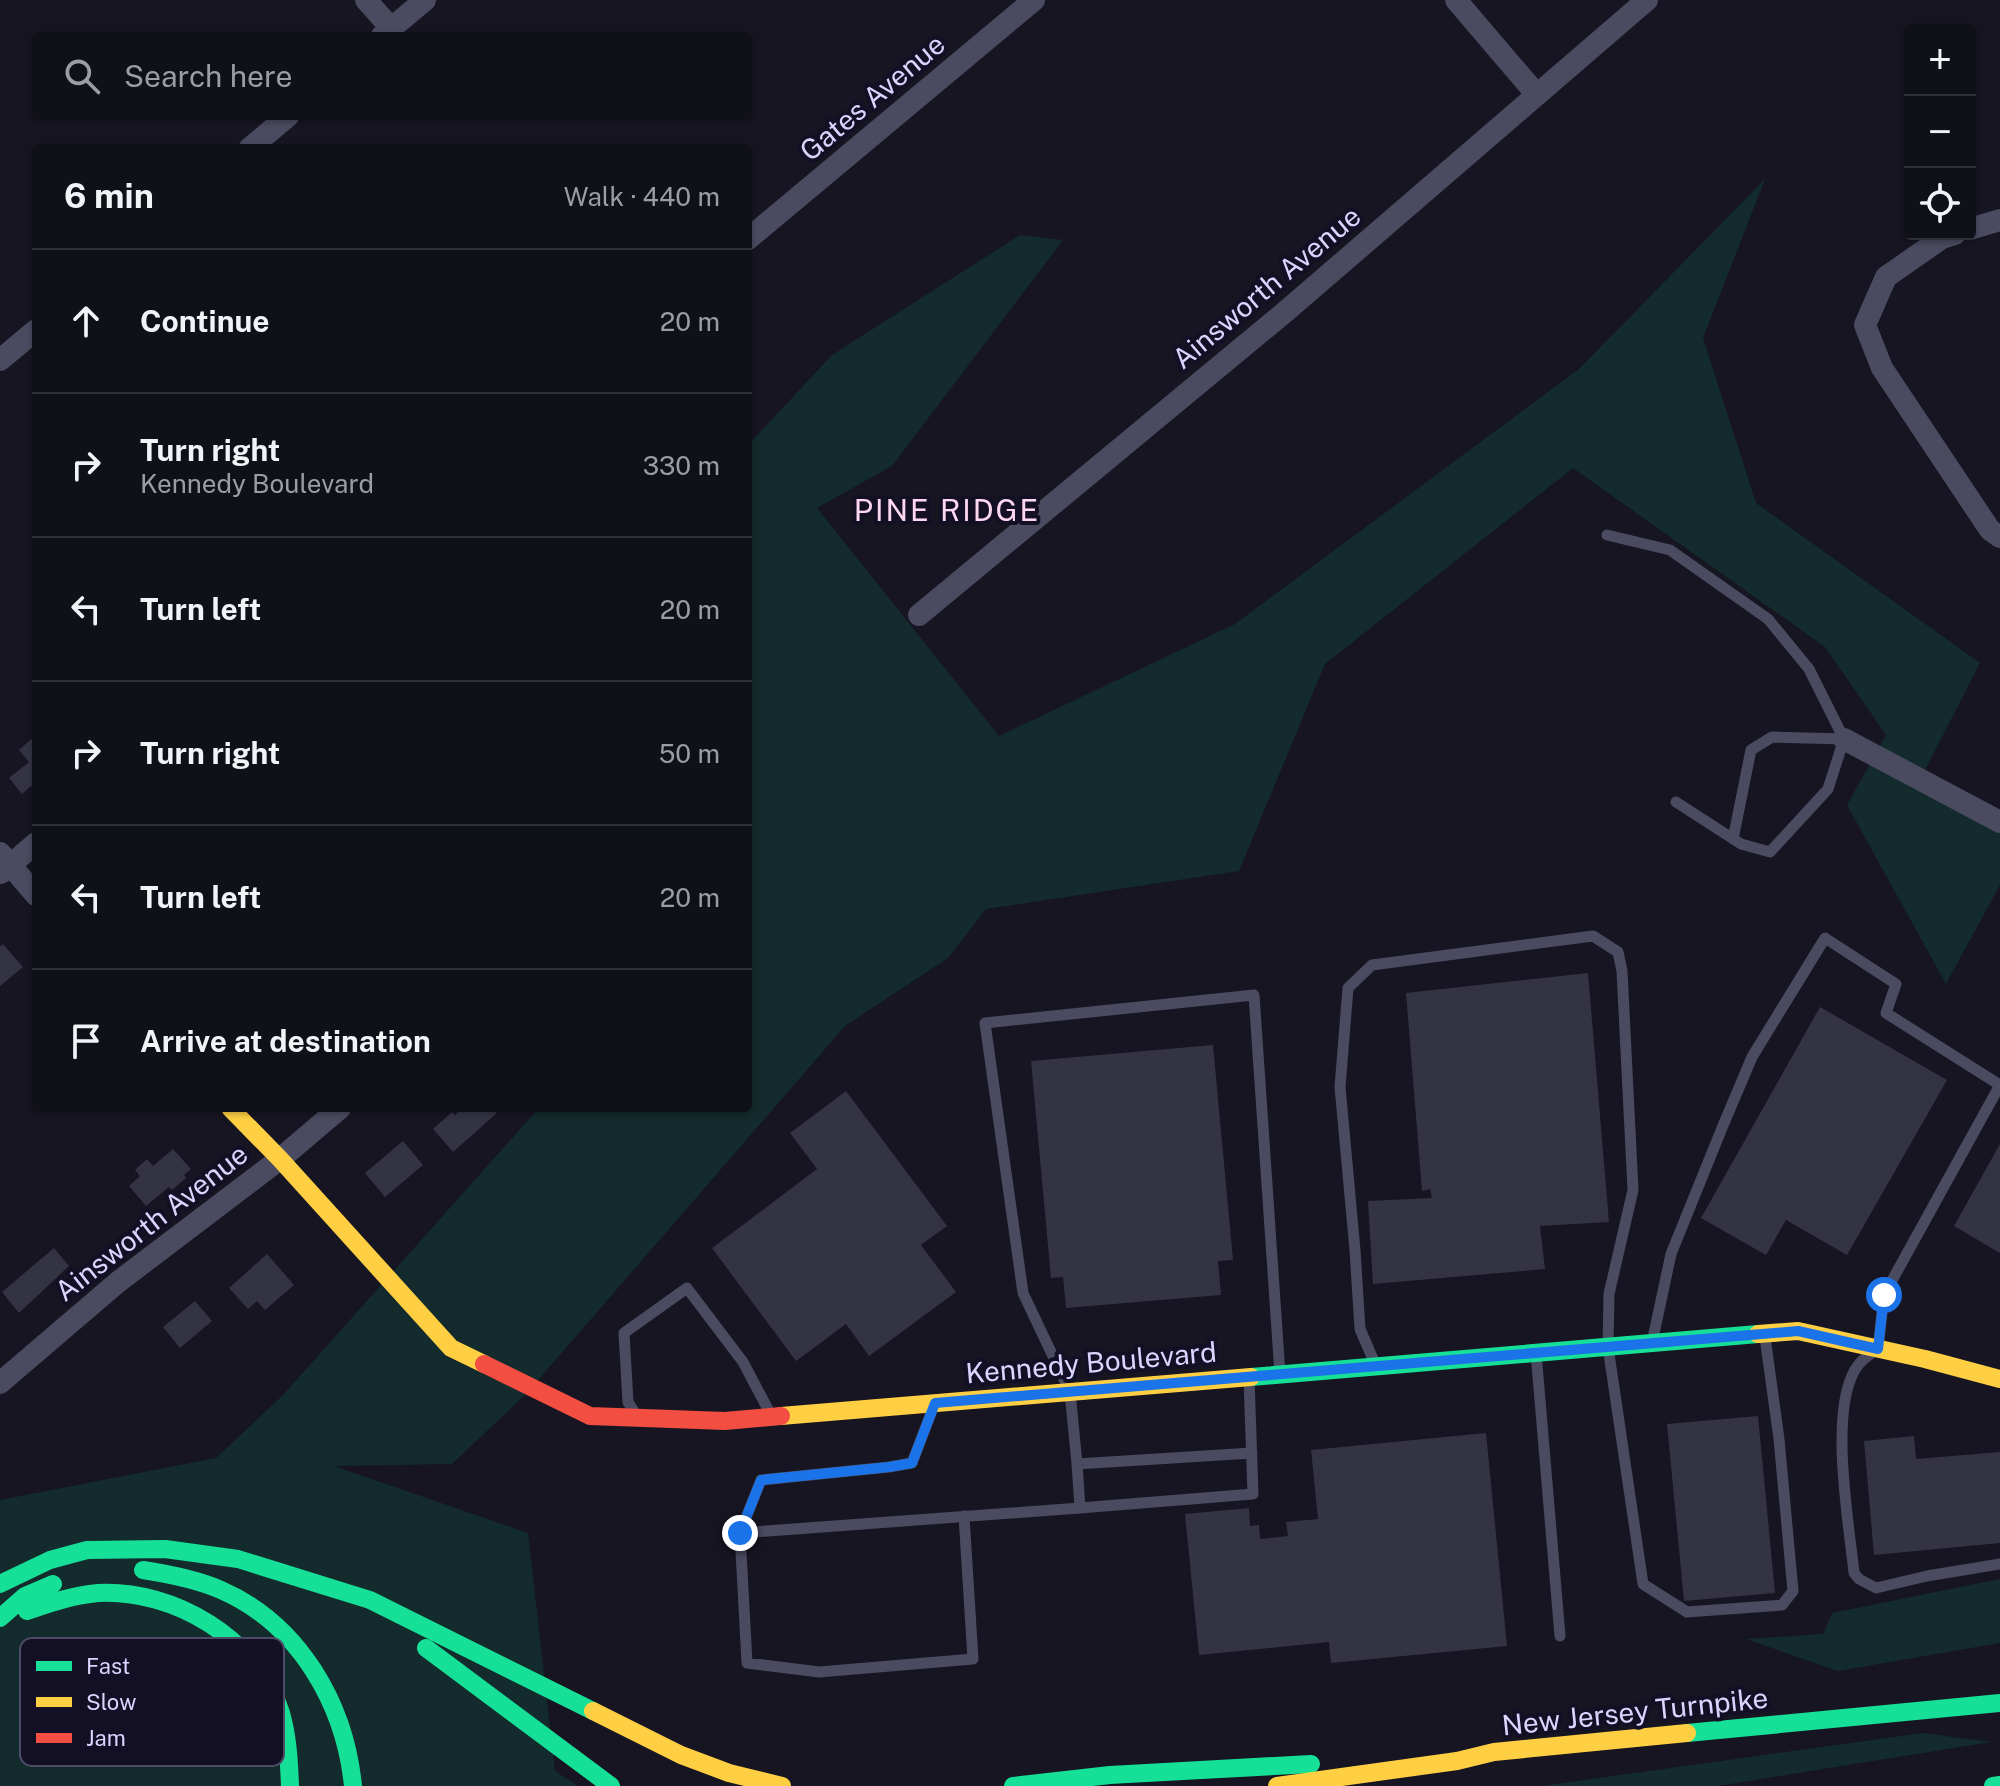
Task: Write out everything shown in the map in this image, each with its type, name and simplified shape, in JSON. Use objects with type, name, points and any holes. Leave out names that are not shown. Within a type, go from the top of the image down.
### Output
[{"type":"main road","name":"Kennedy Boulevard","points":[[234,1112],[451,1348],[590,1416],[725,1421],[1798,1331],[2000,1379]]},
{"type":"main road","points":[[0,1584],[50,1560],[87,1550],[124,1548],[204,1552],[278,1569],[370,1600],[681,1755],[729,1773],[782,1786]]},
{"type":"main road","points":[[130,1570],[191,1578],[231,1594],[263,1614],[280,1630],[312,1668],[331,1702],[346,1738],[353,1786]]},
{"type":"main road","points":[[0,1619],[25,1596],[75,1577]]},
{"type":"main road","points":[[334,1590],[422,1646],[611,1786]]},
{"type":"main road","points":[[0,1619],[65,1598],[102,1593],[140,1595],[181,1606],[230,1638]]},
{"type":"main road","name":"New Jersey Turnpike","points":[[1277,1786],[1457,1761],[1494,1752],[2000,1703]]},
{"type":"main road","points":[[284,1723],[290,1786]]},
{"type":"main road","points":[[1013,1786],[1110,1775],[1339,1763],[1457,1750],[1494,1752]]},
{"type":"main road","points":[[1993,1786],[2000,1785]]},
{"type":"street","points":[[366,0],[387,32],[425,0]]},
{"type":"street","name":"Gates Avenue","points":[[752,236],[1034,0]]},
{"type":"street","points":[[1456,0],[1537,95]]},
{"type":"street","name":"Ainsworth Avenue","points":[[919,615],[1285,312],[1647,0]]},
{"type":"street","points":[[255,144],[283,120]]},
{"type":"street","points":[[1976,227],[2000,220]]},
{"type":"street","points":[[1939,240],[1886,277],[1865,325],[1882,368],[1990,530],[2000,537]]},
{"type":"street","points":[[0,360],[32,333]]},
{"type":"street","points":[[1844,739],[2000,822]]},
{"type":"street","points":[[32,846],[3,864],[32,891]]},
{"type":"street","name":"Ainsworth Avenue","points":[[0,1383],[118,1282],[280,1159],[335,1112]]},
{"type":"lane","points":[[1607,535],[1670,550],[1768,619],[1809,669],[1844,739],[1828,789],[1770,852],[1741,844],[1676,802]]},
{"type":"lane","points":[[1733,839],[1751,750],[1772,737],[1844,739]]},
{"type":"lane","points":[[1377,1366],[1360,1329],[1340,1087],[1348,988],[1372,965],[1593,936],[1618,952],[1622,971],[1633,1190],[1609,1294],[1608,1347],[1643,1584],[1687,1612],[1782,1605],[1793,1591],[1779,1439],[1764,1334]]},
{"type":"lane","points":[[1652,1343],[1671,1254],[1752,1057],[1825,938],[1896,984],[1886,1013],[2000,1085],[1884,1295],[1878,1349],[1859,1363],[1855,1371],[1841,1420],[1854,1573],[1876,1588],[2000,1564]]},
{"type":"lane","points":[[1080,1508],[1070,1392],[1023,1293],[985,1023],[1254,995],[1280,1375]]},
{"type":"lane","points":[[638,1418],[628,1402],[624,1333],[687,1288],[743,1362],[772,1417]]},
{"type":"lane","points":[[1536,1353],[1560,1636]]},
{"type":"lane","points":[[740,1533],[1253,1494],[1249,1377]]},
{"type":"lane","points":[[935,1403],[912,1463],[761,1480],[740,1533],[747,1663],[819,1672],[973,1659],[964,1516]]},
{"type":"lane","points":[[1077,1464],[1252,1453]]},
{"type":"green space","points":[[1765,179],[1703,338],[1756,503],[1980,663],[1923,774],[2000,818],[2000,885],[1946,984],[1847,805],[1886,735],[1825,647],[1573,468],[1325,664],[1239,871],[986,909],[948,958],[845,1026],[526,1394],[452,1464],[334,1466],[528,1533],[555,1771],[578,1786],[0,1786],[0,1500],[216,1458],[283,1395],[535,1112],[752,1112],[752,441],[832,355],[1020,235],[1063,240],[892,466],[817,508],[999,736],[1235,624],[1579,369]]},
{"type":"green space","points":[[2000,1579],[2000,1643],[1838,1671],[1746,1639],[1823,1634],[1832,1613]]},
{"type":"green space","points":[[1923,1733],[1991,1742],[1718,1786],[1541,1786]]},
{"type":"building","points":[[32,739],[32,788],[22,794],[9,778],[29,762],[19,750]]},
{"type":"building","points":[[3,944],[23,967],[0,986],[0,947]]},
{"type":"building","points":[[1588,973],[1609,1222],[1540,1226],[1545,1269],[1373,1284],[1368,1201],[1432,1198],[1430,1189],[1422,1191],[1406,993]]},
{"type":"building","points":[[1820,1007],[1947,1080],[1847,1255],[1786,1220],[1766,1255],[1701,1218]]},
{"type":"building","points":[[1213,1045],[1233,1260],[1218,1261],[1221,1295],[1066,1308],[1063,1277],[1051,1278],[1031,1061]]},
{"type":"building","points":[[846,1091],[947,1226],[921,1245],[956,1292],[869,1356],[846,1324],[796,1361],[712,1248],[817,1169],[790,1133]]},
{"type":"building","points":[[452,1112],[455,1115],[458,1112],[497,1113],[453,1152],[433,1129]]},
{"type":"building","points":[[403,1141],[423,1165],[385,1197],[365,1173]]},
{"type":"building","points":[[2000,1144],[2000,1253],[1954,1226]]},
{"type":"building","points":[[173,1149],[191,1169],[172,1190],[169,1187],[146,1206],[129,1186],[140,1176],[135,1170],[147,1159],[153,1166]]},
{"type":"building","points":[[54,1248],[69,1266],[19,1313],[2,1292]]},
{"type":"building","points":[[267,1254],[294,1285],[265,1310],[257,1301],[248,1309],[229,1288]]},
{"type":"building","points":[[195,1301],[212,1321],[180,1348],[163,1327]]},
{"type":"building","points":[[1758,1416],[1775,1593],[1684,1601],[1667,1424]]},
{"type":"building","points":[[1486,1433],[1507,1646],[1331,1663],[1329,1642],[1199,1655],[1185,1514],[1249,1508],[1250,1526],[1259,1525],[1260,1539],[1288,1536],[1286,1522],[1318,1519],[1311,1450]]},
{"type":"building","points":[[1914,1436],[1916,1459],[2000,1452],[2000,1543],[1874,1555],[1864,1441]]},
{"type":"traffic: fast","points":[[1251,1377],[1758,1334]]},
{"type":"traffic: fast","points":[[0,1584],[50,1560],[87,1550],[165,1549],[238,1559],[370,1600],[593,1711]]},
{"type":"traffic: fast","points":[[143,1570],[182,1577],[221,1590],[249,1605],[295,1645],[313,1670],[340,1726],[353,1786]]},
{"type":"traffic: fast","points":[[0,1618],[25,1596],[53,1584]]},
{"type":"traffic: fast","points":[[27,1611],[80,1596],[127,1594],[183,1610],[229,1638]]},
{"type":"traffic: fast","points":[[426,1648],[611,1786]]},
{"type":"traffic: fast","points":[[1687,1733],[2000,1703]]},
{"type":"traffic: fast","points":[[284,1728],[290,1786]]},
{"type":"traffic: fast","points":[[1013,1786],[1110,1775],[1311,1764]]},
{"type":"traffic: fast","points":[[1993,1786],[2000,1785]]},
{"type":"traffic: slow","points":[[234,1112],[451,1348],[484,1364]]},
{"type":"traffic: slow","points":[[1758,1334],[1798,1331],[2000,1379]]},
{"type":"traffic: slow","points":[[781,1416],[1251,1377]]},
{"type":"traffic: slow","points":[[593,1711],[681,1755],[729,1773],[782,1786]]},
{"type":"traffic: slow","points":[[1277,1786],[1457,1761],[1494,1752],[1687,1733]]},
{"type":"traffic: jam","points":[[484,1364],[590,1416],[725,1421],[781,1416]]},
{"type":"district","name":"PINE RIDGE","points":[[947,510]]},
{"type":"route","points":[[740,1533],[761,1480],[912,1463],[935,1403],[1798,1331],[1878,1349],[1884,1295]]}]
